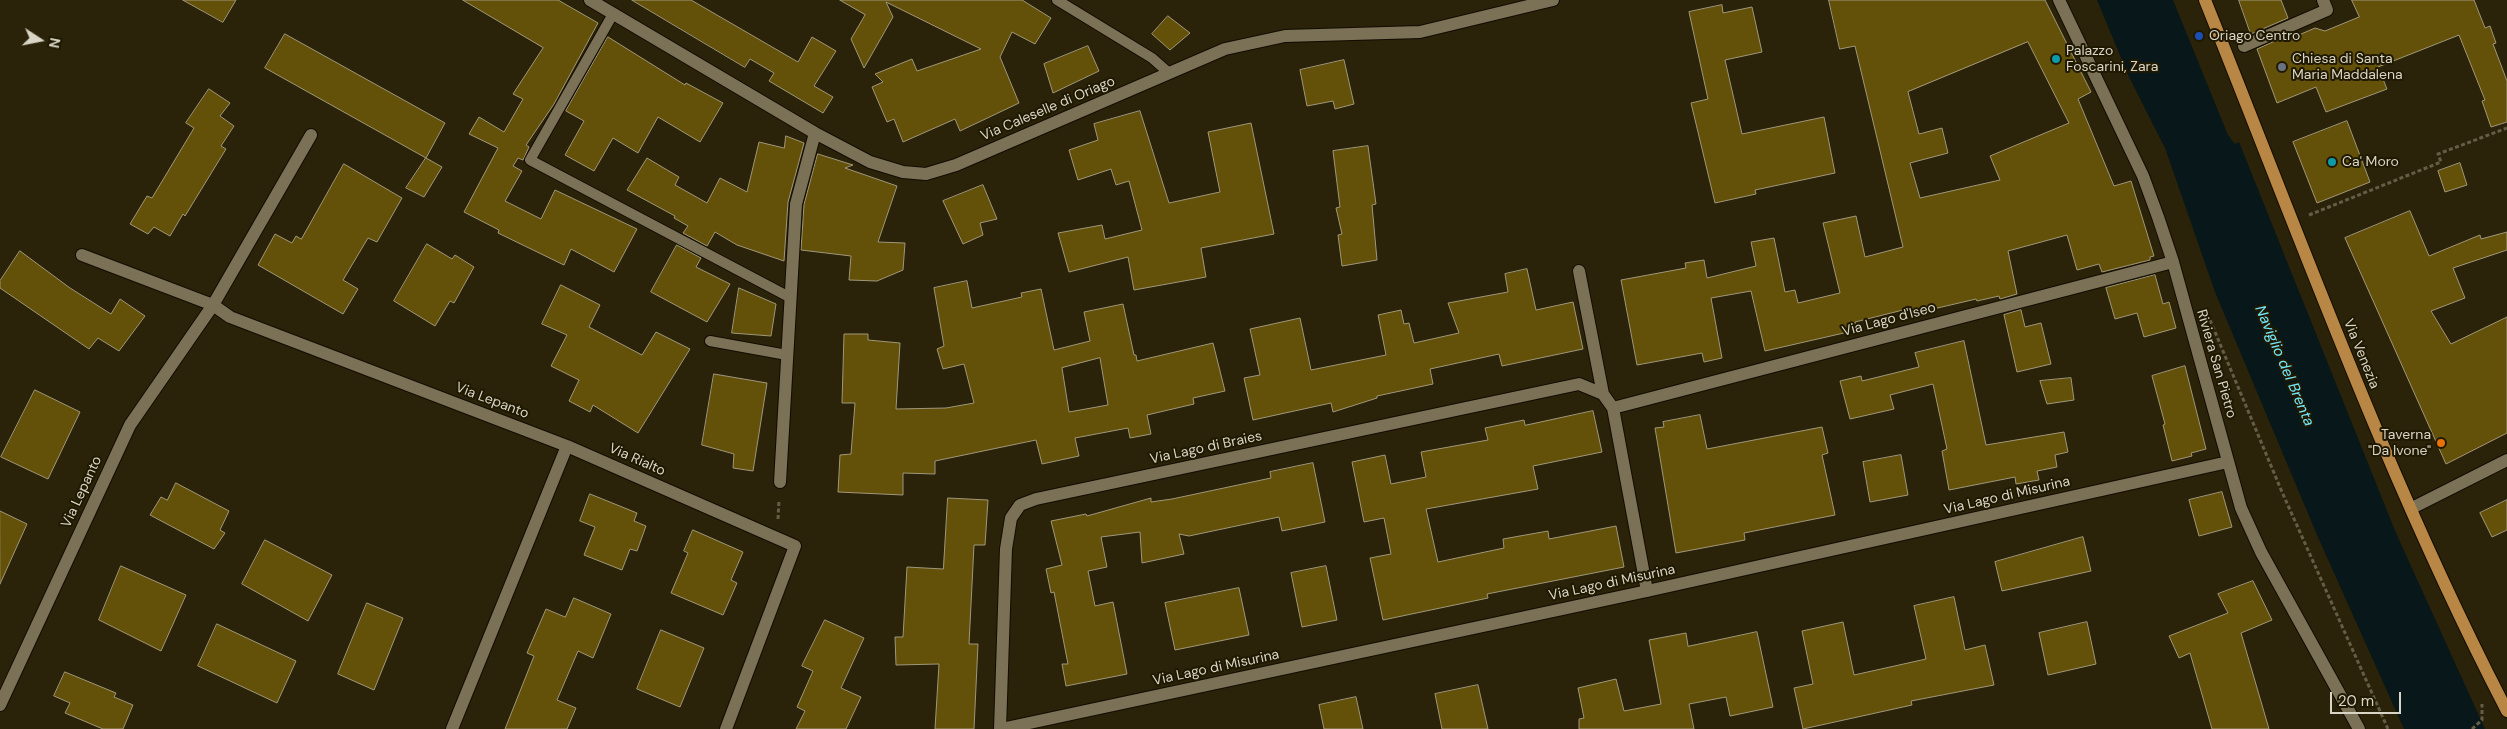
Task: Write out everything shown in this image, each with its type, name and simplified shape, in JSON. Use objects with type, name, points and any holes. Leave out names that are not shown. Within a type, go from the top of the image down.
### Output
[{"type":"main road","name":"Via Venezia","points":[[2205,0],[2357,387],[2483,665],[2507,711]]},
{"type":"street","name":"Via Caleselle di Oriago","points":[[590,0],[815,133],[870,162],[903,172],[926,174],[956,165],[1224,49],[1284,36],[1420,32],[1553,0]]},
{"type":"street","name":"Riviera San Pietro","points":[[2059,0],[2143,176],[2172,262],[2241,508],[2261,552],[2359,729]]},
{"type":"street","points":[[2244,46],[2327,10],[2323,0]]},
{"type":"street","points":[[780,482],[796,204],[815,133]]},
{"type":"street","name":"Via Lepanto","points":[[0,705],[130,425],[213,305],[311,135]]},
{"type":"street","name":"Via Lepanto","points":[[82,255],[213,305],[230,317],[567,446]]},
{"type":"street","name":"Via Lago d'Iseo","points":[[1613,408],[2172,262]]},
{"type":"street","points":[[1579,271],[1603,394],[1613,408],[1647,591]]},
{"type":"street","name":"Via Lago di Braies","points":[[1001,729],[1006,549],[1011,518],[1020,505],[1036,499],[1579,384],[1603,394]]},
{"type":"street","points":[[452,729],[567,446]]},
{"type":"street","name":"Via Rialto","points":[[567,446],[795,546],[726,729]]},
{"type":"street","points":[[2412,508],[2507,460]]},
{"type":"street","name":"Via Lago di Misurina","points":[[1001,729],[1647,591],[2228,462]]},
{"type":"lane","points":[[1057,0],[1152,58],[1169,73]]},
{"type":"lane","points":[[613,14],[530,160],[791,298]]},
{"type":"lane","points":[[710,341],[787,355]]},
{"type":"path","points":[[2292,222],[2441,162],[2438,154],[2507,128]]},
{"type":"path","points":[[2208,314],[2286,501],[2388,729]]},
{"type":"path","points":[[777,538],[780,482]]},
{"type":"path","points":[[2474,728],[2482,720],[2483,713],[2480,698]]},
{"type":"water","name":"Naviglio del Brenta","points":[[2097,0],[2173,0],[2228,135],[2235,144],[2239,142],[2396,533],[2485,729],[2404,729],[2317,535],[2215,292],[2165,148],[2129,77]]},
{"type":"building","points":[[183,0],[236,0],[223,22]]},
{"type":"building","points":[[463,0],[558,0],[598,23],[554,104],[526,145],[529,147],[523,160],[518,158],[513,166],[522,171],[505,201],[541,219],[555,190],[637,229],[614,272],[571,249],[564,265],[498,233],[499,230],[464,212],[498,148],[469,134],[479,117],[504,132],[523,99],[513,94],[543,48]]},
{"type":"building","points":[[632,0],[691,0],[798,62],[812,37],[836,51],[814,86],[833,97],[823,113],[769,81],[774,73],[750,59],[745,67]]},
{"type":"building","points":[[840,0],[1022,0],[1051,18],[1035,44],[1012,32],[1000,57],[1019,103],[960,131],[955,119],[903,142],[894,119],[887,122],[872,87],[883,82],[875,74],[912,59],[917,71],[981,49],[886,2],[893,17],[864,68],[851,39],[865,15]]},
{"type":"building","points":[[1829,0],[2045,0],[2091,92],[2078,99],[2114,186],[2131,181],[2154,256],[2150,257],[2150,260],[2102,272],[2099,264],[2077,270],[2067,235],[2008,251],[2017,294],[2000,299],[1999,296],[1977,301],[1976,299],[1912,314],[1911,308],[1855,322],[1857,330],[1765,351],[1751,291],[1711,298],[1722,358],[1704,362],[1702,353],[1637,365],[1621,280],[1686,268],[1685,263],[1704,260],[1707,278],[1756,266],[1751,242],[1774,238],[1785,292],[1795,290],[1798,303],[1840,293],[1823,223],[1856,216],[1865,257],[1903,247],[1855,46],[1840,49]],"holes":[[[2028,42],[2069,123],[1990,156],[2000,180],[1920,198],[1910,163],[1948,153],[1942,128],[1919,134],[1908,92]]]},
{"type":"building","points":[[2239,0],[2281,0],[2288,18],[2251,34]]},
{"type":"building","points":[[2352,0],[2474,0],[2485,28],[2490,26],[2496,43],[2493,44],[2507,81],[2507,122],[2491,127],[2482,101],[2485,100],[2459,35],[2378,67],[2387,89],[2326,112],[2316,87],[2277,103],[2257,49],[2293,33],[2294,37],[2315,28],[2325,31],[2359,17]]},
{"type":"building","points":[[1722,5],[1723,13],[1752,7],[1762,52],[1725,60],[1742,134],[1824,117],[1835,173],[1755,190],[1756,194],[1715,203],[1691,103],[1708,99],[1689,12]]},
{"type":"building","points":[[1168,16],[1190,33],[1170,50],[1152,34]]},
{"type":"building","points":[[285,34],[445,123],[426,158],[265,68]]},
{"type":"building","points":[[608,37],[685,85],[686,83],[723,103],[700,142],[658,117],[638,153],[613,138],[594,171],[565,155],[584,121],[566,111]]},
{"type":"building","points":[[1088,46],[1099,71],[1053,93],[1044,64]]},
{"type":"building","points":[[1344,60],[1354,104],[1335,109],[1333,101],[1307,106],[1300,70]]},
{"type":"building","points":[[209,89],[230,103],[220,116],[234,126],[221,146],[226,149],[185,216],[183,214],[170,236],[154,227],[148,234],[130,224],[147,196],[152,198],[194,128],[186,123]]},
{"type":"building","points":[[1140,111],[1169,203],[1220,192],[1208,132],[1251,123],[1274,234],[1201,248],[1206,277],[1134,290],[1128,257],[1069,272],[1058,233],[1102,225],[1105,239],[1142,230],[1129,181],[1116,185],[1111,169],[1078,180],[1069,150],[1098,140],[1094,124]]},
{"type":"building","name":"Ca' Moro","points":[[2347,121],[2370,182],[2317,203],[2293,142]]},
{"type":"building","points":[[786,136],[804,143],[788,202],[784,261],[737,245],[715,232],[707,246],[683,233],[688,226],[674,218],[675,216],[627,190],[647,158],[679,177],[675,185],[707,203],[720,178],[747,192],[759,142],[784,148]]},
{"type":"building","points":[[1368,146],[1376,204],[1372,205],[1377,260],[1342,266],[1338,235],[1342,234],[1336,208],[1340,207],[1333,151]]},
{"type":"building","points":[[818,154],[853,165],[845,168],[897,186],[878,242],[905,243],[903,270],[877,281],[849,280],[851,256],[801,250],[804,205]]},
{"type":"building","points":[[426,158],[442,167],[424,197],[406,188]]},
{"type":"building","points":[[2460,163],[2467,185],[2445,192],[2438,171]]},
{"type":"building","points":[[344,164],[402,198],[377,242],[368,238],[343,280],[358,289],[343,314],[258,265],[275,234],[292,243],[296,236],[301,239]]},
{"type":"building","points":[[983,185],[997,219],[980,223],[983,235],[963,244],[943,201]]},
{"type":"building","points":[[2410,211],[2429,256],[2480,235],[2481,239],[2507,232],[2507,250],[2453,268],[2465,298],[2431,311],[2451,344],[2507,317],[2507,433],[2446,464],[2345,238]]},
{"type":"building","points":[[427,244],[452,259],[455,255],[474,267],[454,303],[450,301],[435,326],[394,301]]},
{"type":"building","points":[[677,245],[701,258],[696,267],[730,284],[707,322],[651,292]]},
{"type":"building","points":[[20,251],[70,288],[111,314],[120,299],[145,316],[119,351],[98,338],[89,349],[0,288],[0,281]]},
{"type":"building","points":[[1527,269],[1536,310],[1573,302],[1583,349],[1502,366],[1499,354],[1430,369],[1433,384],[1377,396],[1377,398],[1333,412],[1331,403],[1253,420],[1244,378],[1260,375],[1250,329],[1300,318],[1311,370],[1386,355],[1378,315],[1401,310],[1404,324],[1409,323],[1414,343],[1459,333],[1448,303],[1508,292],[1505,274]]},
{"type":"building","points":[[2155,275],[2163,304],[2169,302],[2176,328],[2144,337],[2137,313],[2115,319],[2106,288]]},
{"type":"building","points":[[967,281],[972,308],[1022,297],[1021,293],[1041,289],[1054,350],[1090,341],[1084,312],[1123,304],[1137,361],[1213,343],[1225,391],[1193,398],[1194,404],[1147,415],[1151,434],[1130,438],[1128,428],[1075,438],[1079,456],[1042,464],[1036,440],[935,461],[935,474],[903,473],[903,495],[838,492],[840,455],[851,454],[855,403],[842,403],[844,334],[868,334],[868,340],[900,343],[896,409],[946,408],[974,403],[964,364],[943,369],[937,349],[944,346],[934,288]],"holes":[[[1100,358],[1108,405],[1069,412],[1062,368]]]},
{"type":"building","points":[[561,285],[600,305],[589,327],[642,355],[656,332],[690,349],[638,433],[593,405],[590,412],[569,401],[579,380],[551,366],[567,335],[542,324]]},
{"type":"building","points":[[739,288],[776,304],[771,336],[732,333]]},
{"type":"building","points":[[2021,310],[2025,327],[2041,323],[2051,364],[2017,372],[2004,315]]},
{"type":"building","points":[[1964,341],[1986,445],[2064,432],[2068,452],[2055,455],[2057,467],[2037,471],[2039,480],[2016,484],[2015,477],[1949,490],[1942,451],[1947,449],[1933,384],[1890,395],[1894,409],[1850,419],[1840,381],[1861,376],[1862,381],[1919,367],[1915,353]]},
{"type":"building","points":[[2185,366],[2206,449],[2191,453],[2192,456],[2172,461],[2163,425],[2165,424],[2152,376]]},
{"type":"building","points":[[714,374],[767,383],[753,471],[733,468],[734,454],[702,445]]},
{"type":"building","points":[[2071,378],[2074,400],[2047,404],[2040,381]]},
{"type":"building","points":[[35,390],[80,412],[48,479],[1,457]]},
{"type":"building","points":[[1593,411],[1602,452],[1533,466],[1538,489],[1426,509],[1438,562],[1504,548],[1503,539],[1548,531],[1549,539],[1616,526],[1624,567],[1487,594],[1488,598],[1383,620],[1370,558],[1391,554],[1384,518],[1364,522],[1352,462],[1385,455],[1391,484],[1426,477],[1421,452],[1488,440],[1485,428],[1524,420],[1525,425]]},
{"type":"building","points":[[1700,415],[1707,449],[1822,427],[1828,453],[1822,455],[1835,515],[1744,533],[1745,540],[1676,553],[1655,428],[1664,427],[1663,422]]},
{"type":"building","points":[[1901,455],[1908,495],[1870,502],[1863,462]]},
{"type":"building","points":[[1313,463],[1325,522],[1282,531],[1279,517],[1189,536],[1179,534],[1184,554],[1142,563],[1140,532],[1101,537],[1107,567],[1088,571],[1095,606],[1113,602],[1127,674],[1066,686],[1062,664],[1068,664],[1054,592],[1051,593],[1046,569],[1062,565],[1051,521],[1086,514],[1087,516],[1151,498],[1151,502],[1172,499],[1271,478],[1270,472]]},
{"type":"building","points":[[176,483],[229,511],[220,530],[225,533],[214,549],[150,515],[161,497],[167,500]]},
{"type":"building","points":[[2222,492],[2232,527],[2199,536],[2189,500]]},
{"type":"building","points":[[590,494],[637,513],[634,521],[646,526],[637,551],[630,549],[622,570],[584,555],[595,527],[580,521]]},
{"type":"building","points":[[948,498],[988,500],[985,545],[974,545],[969,644],[978,644],[974,729],[935,729],[939,664],[896,665],[895,637],[903,637],[907,567],[943,569]]},
{"type":"building","points":[[2507,500],[2507,530],[2492,537],[2480,513]]},
{"type":"building","points":[[0,511],[27,524],[0,584]]},
{"type":"building","points":[[693,530],[743,552],[731,580],[737,583],[723,615],[671,593],[688,553],[684,551]]},
{"type":"building","points":[[2083,537],[2091,571],[2002,591],[1995,562]]},
{"type":"building","points":[[265,540],[332,575],[308,621],[242,584]]},
{"type":"building","points":[[121,566],[186,595],[161,651],[99,620]]},
{"type":"building","points":[[1326,566],[1337,620],[1302,627],[1291,573]]},
{"type":"building","points":[[2253,581],[2272,620],[2241,633],[2269,729],[2212,729],[2190,653],[2179,658],[2169,636],[2228,613],[2218,594]]},
{"type":"building","points":[[1239,588],[1249,635],[1175,650],[1165,603]]},
{"type":"building","points":[[1954,597],[1965,650],[1985,645],[1994,685],[1911,701],[1912,705],[1803,729],[1794,688],[1813,684],[1802,631],[1843,622],[1854,675],[1926,659],[1914,606]]},
{"type":"building","points":[[574,598],[611,614],[593,658],[578,651],[557,700],[576,708],[567,729],[505,729],[534,656],[527,653],[546,609],[565,617]]},
{"type":"building","points":[[367,603],[403,618],[374,690],[338,674]]},
{"type":"building","points":[[825,620],[864,638],[841,688],[861,697],[846,729],[796,729],[805,711],[797,707],[813,671],[802,666]]},
{"type":"building","points":[[2087,622],[2096,664],[2048,675],[2039,633]]},
{"type":"building","points":[[217,624],[296,661],[277,703],[198,666]]},
{"type":"building","points":[[661,630],[704,648],[680,707],[637,689]]},
{"type":"building","points":[[1757,632],[1773,707],[1730,716],[1726,697],[1689,704],[1694,729],[1579,729],[1579,719],[1584,718],[1578,688],[1616,679],[1624,711],[1661,704],[1649,640],[1686,633],[1688,646]]},
{"type":"building","points":[[65,672],[116,693],[114,697],[133,705],[123,729],[103,729],[65,713],[70,703],[54,696]]},
{"type":"building","points":[[1478,685],[1488,729],[1442,729],[1435,694]]},
{"type":"building","points":[[1356,697],[1363,729],[1324,729],[1319,705]]},
{"type":"place","name":"Oriago Centro","points":[[2199,36]]},
{"type":"place","name":"Palazzo Foscarini, Zara","points":[[2056,59]]},
{"type":"place","name":"Chiesa di Santa Maria Maddalena","points":[[2282,67]]},
{"type":"place","name":"Ca' Moro","points":[[2332,162]]},
{"type":"place","name":"Taverna \"Da Ivone\"","points":[[2441,443]]}]
